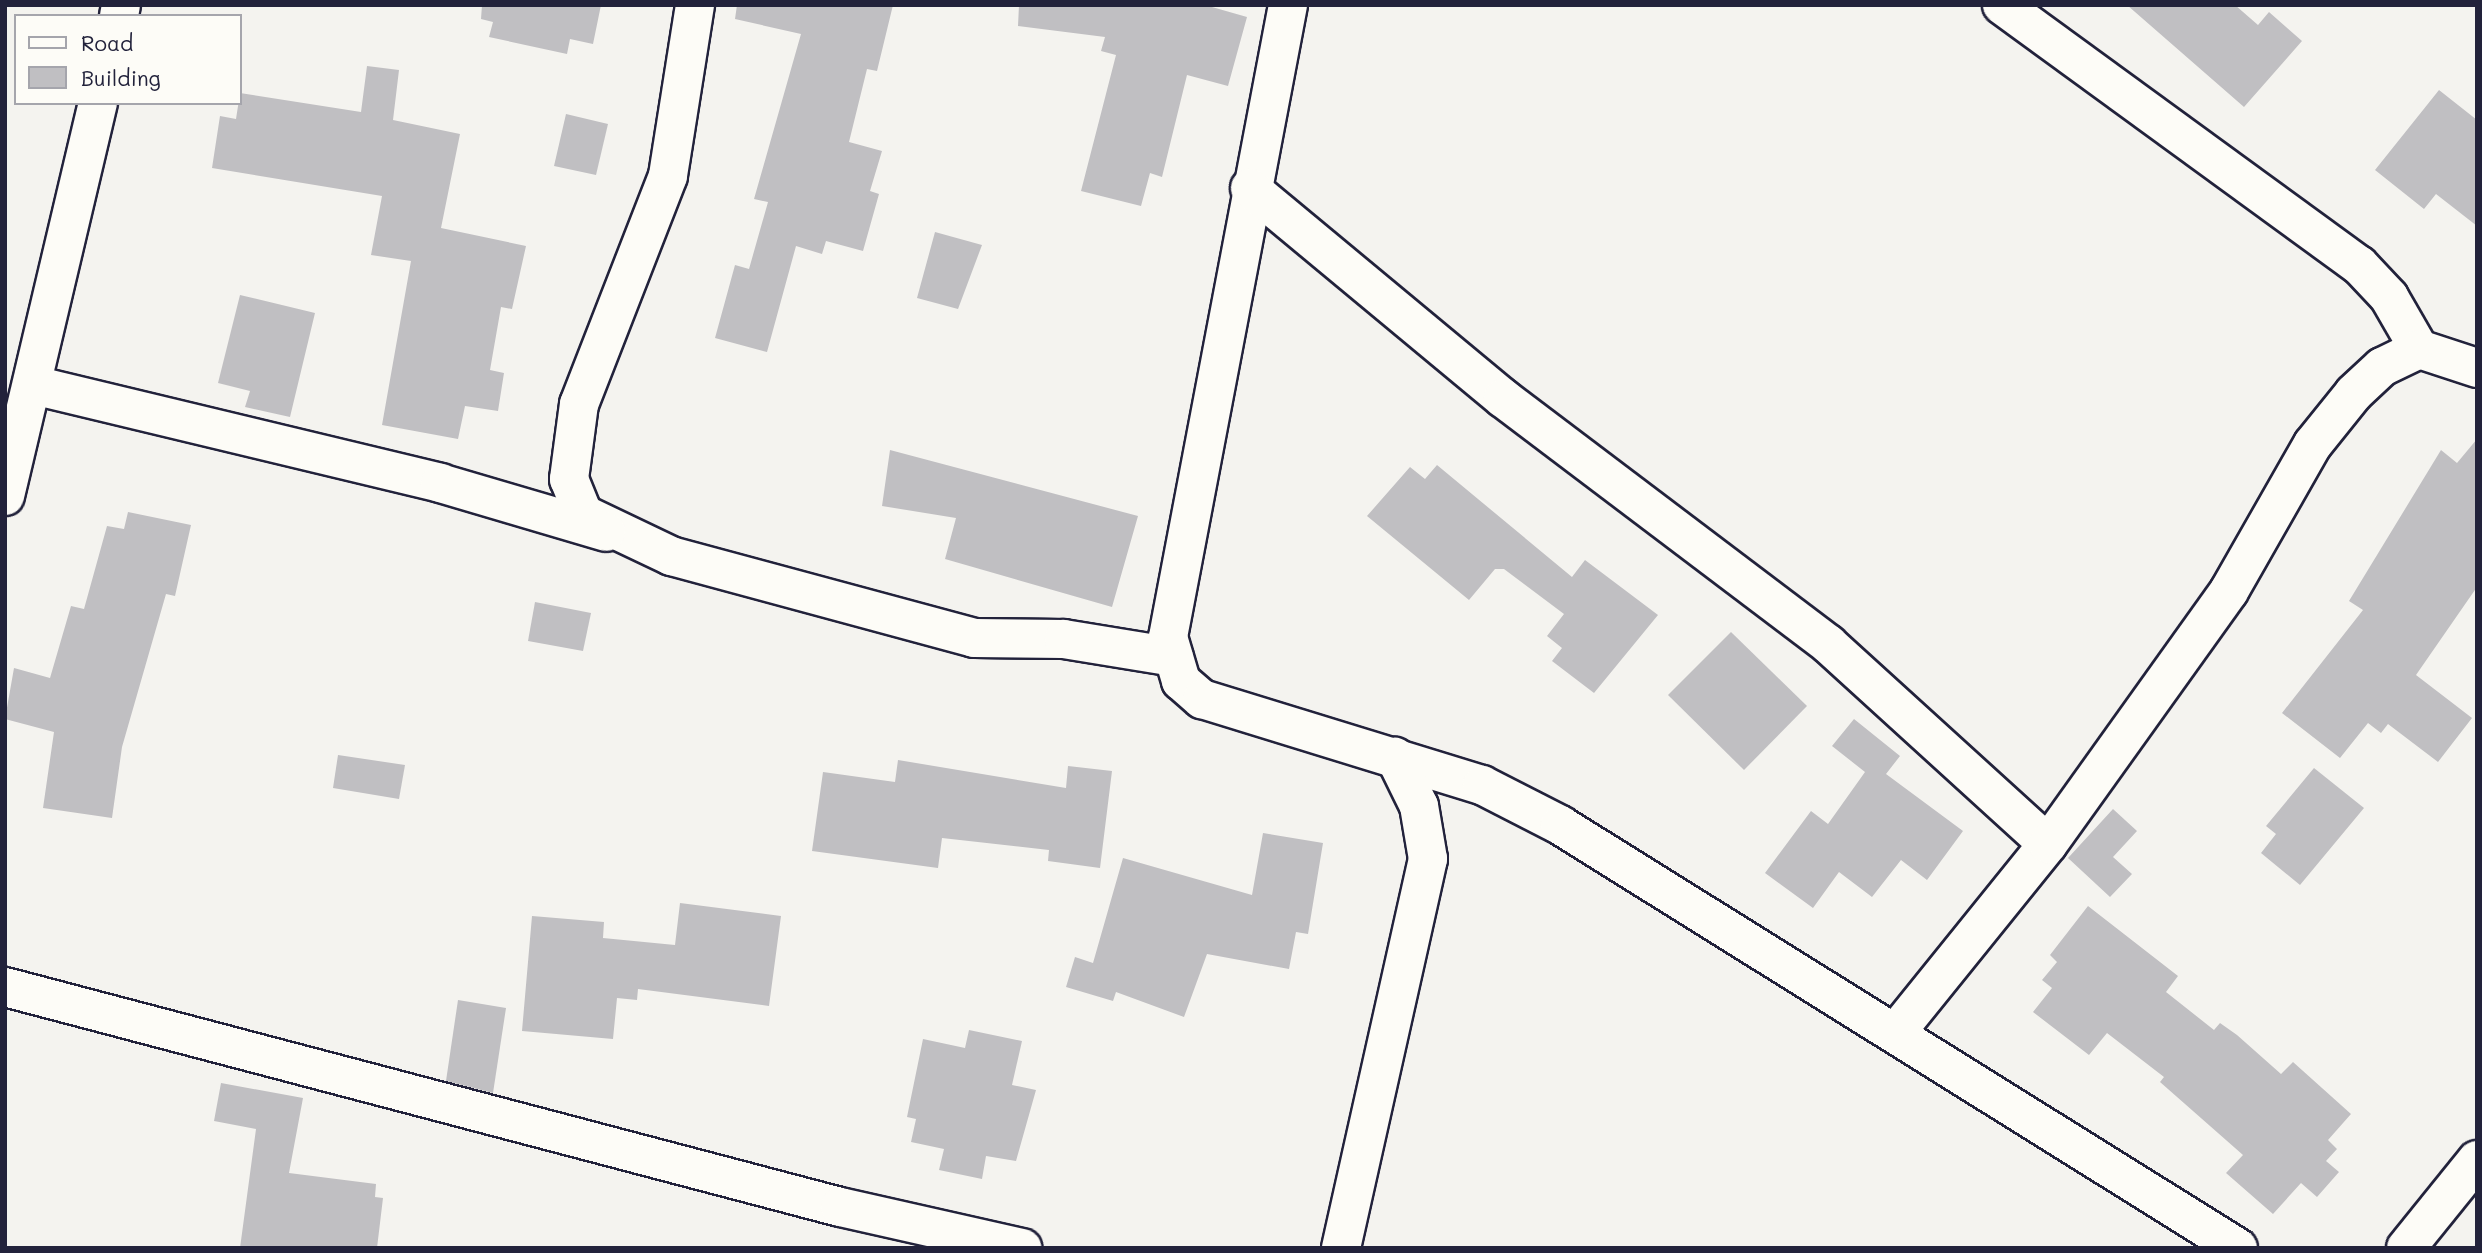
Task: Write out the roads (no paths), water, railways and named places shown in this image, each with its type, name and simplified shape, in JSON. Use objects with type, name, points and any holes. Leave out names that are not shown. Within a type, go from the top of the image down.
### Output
[{"type":"street","points":[[615,534],[583,514],[569,479],[579,404],[668,176],[695,5]]},
{"type":"street","points":[[1287,5],[1186,523],[1167,636],[1181,681],[1202,699],[1482,785],[1560,825],[1897,1031],[2238,1248]]},
{"type":"street","points":[[2016,9],[2359,265],[2389,298],[2419,349],[2477,368]]},
{"type":"street","points":[[5,496],[98,105]]},
{"type":"street","points":[[1250,188],[1503,398],[1828,644],[2048,844]]},
{"type":"street","points":[[1897,1031],[2048,844],[2229,591],[2313,444],[2382,367],[2419,349]]},
{"type":"street","points":[[33,385],[440,483],[615,534],[671,555],[974,638],[1064,639],[1174,657]]},
{"type":"street","points":[[1342,1248],[1428,859],[1419,806],[1395,757]]},
{"type":"street","points":[[5,987],[839,1207],[1022,1248]]},
{"type":"street","points":[[2406,1248],[2472,1171]]}]
